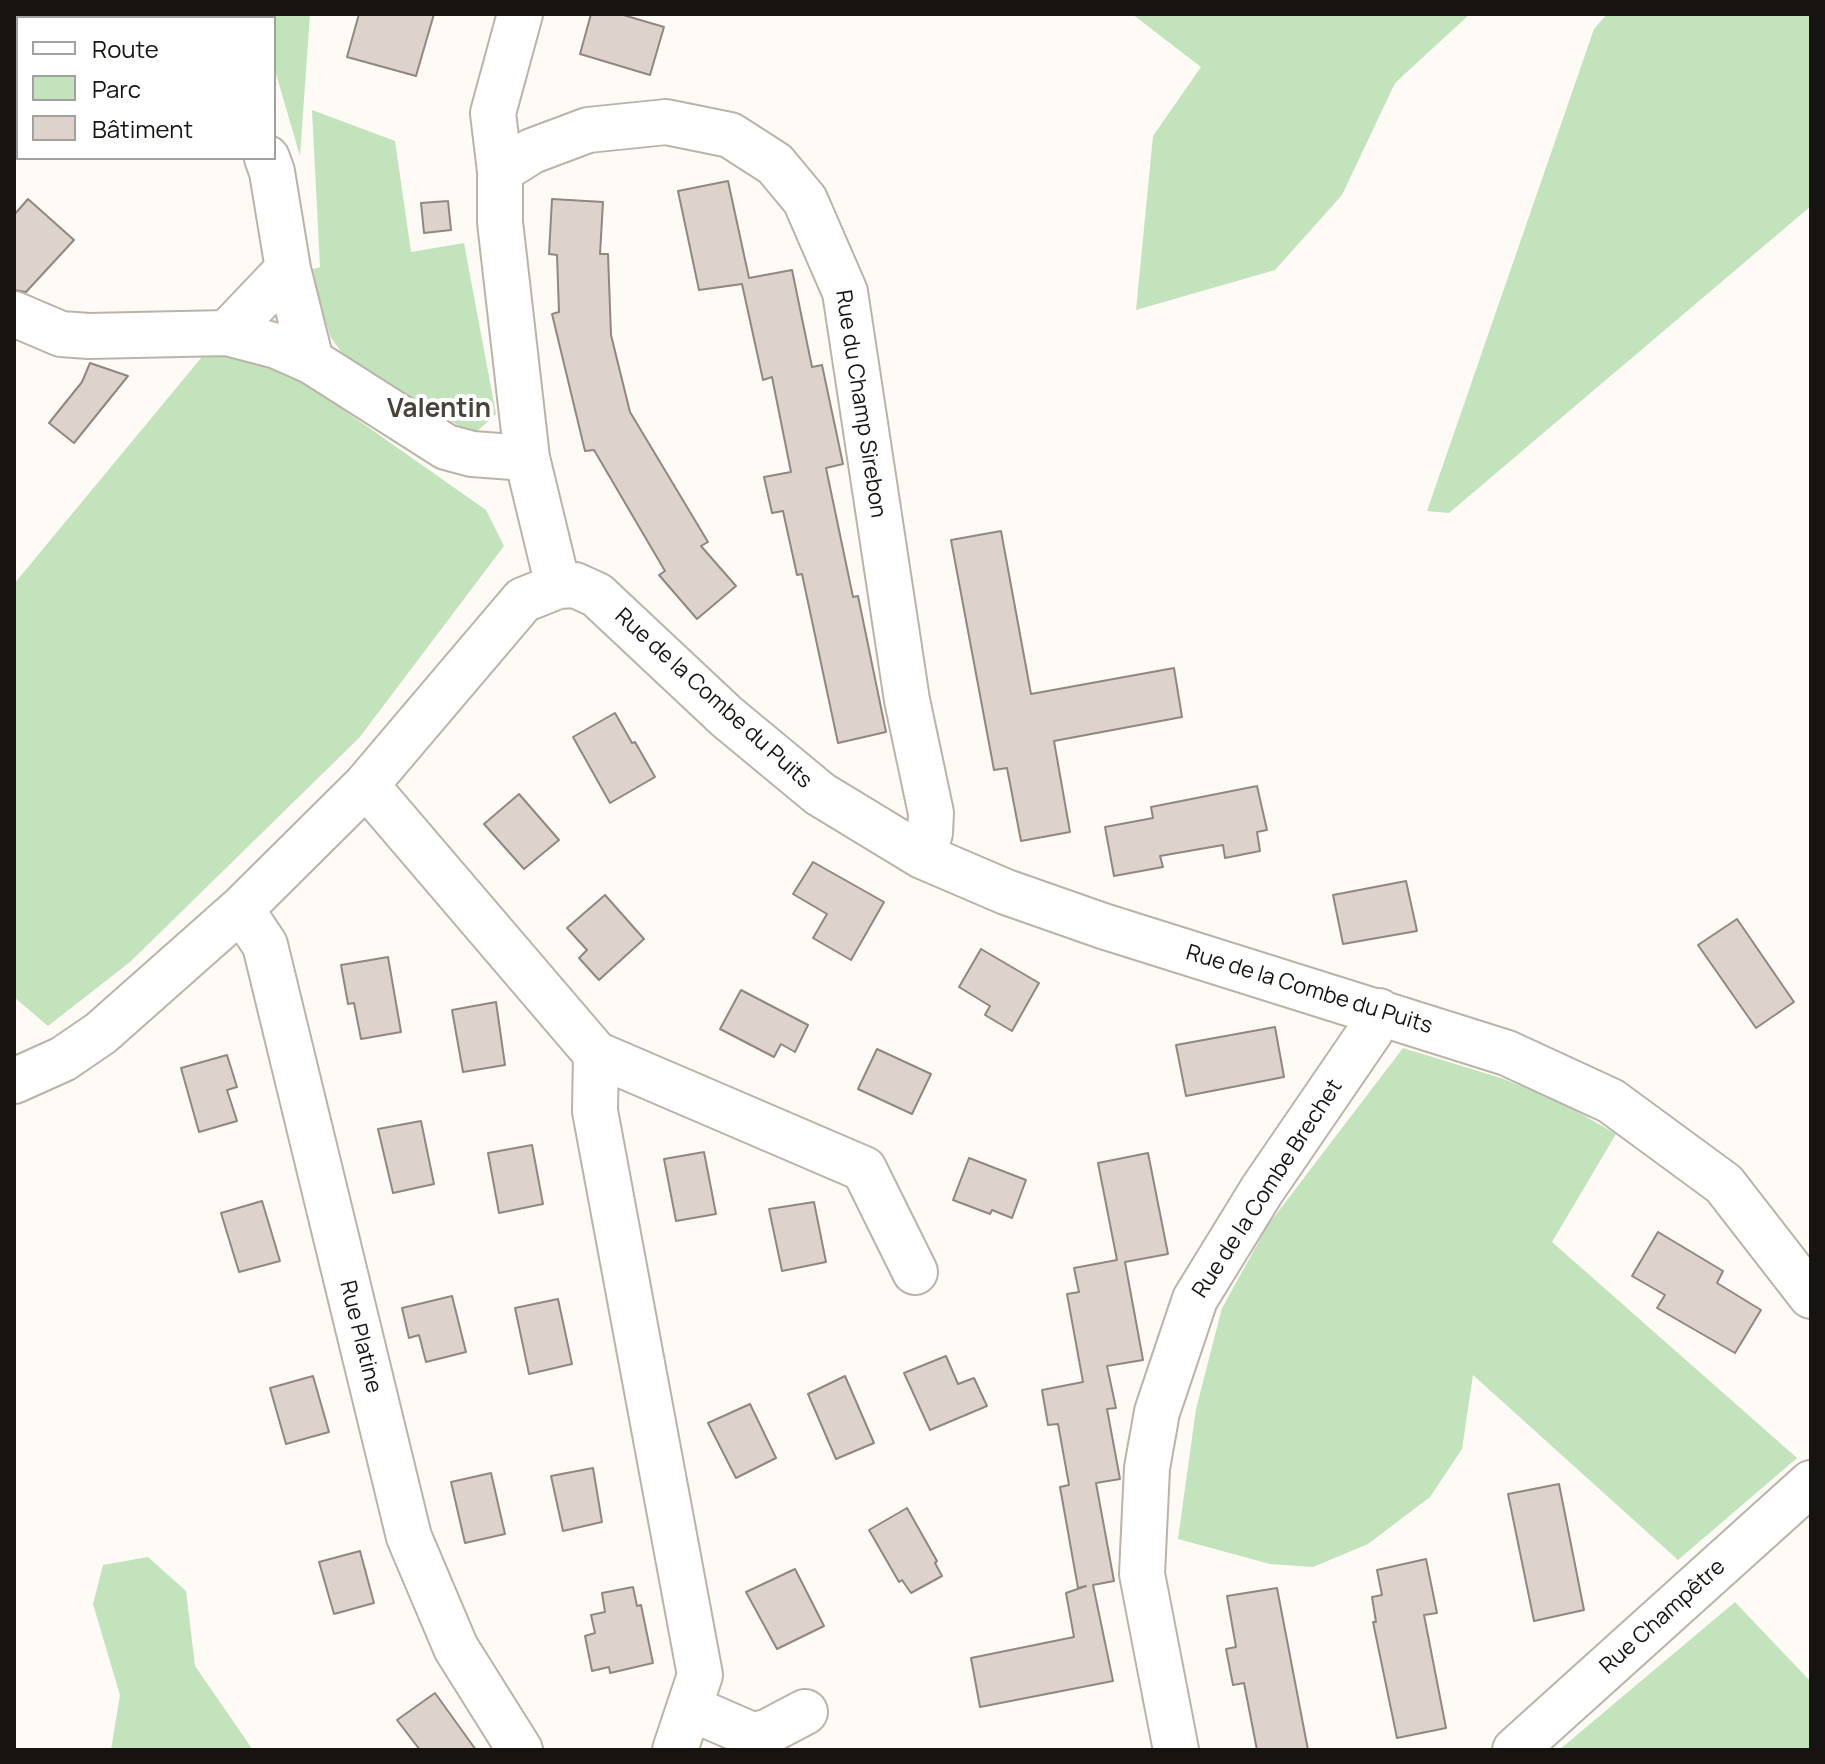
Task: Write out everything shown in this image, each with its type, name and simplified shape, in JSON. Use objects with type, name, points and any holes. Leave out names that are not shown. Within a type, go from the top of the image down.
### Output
[{"type":"street","points":[[14,1081],[63,1059],[101,1033],[241,909],[366,785],[523,600],[558,586],[527,458],[500,222],[500,171],[493,113],[520,14]]},
{"type":"street","name":"Rue du Champ Sirebon","points":[[500,171],[532,151],[588,130],[666,122],[730,135],[775,164],[805,200],[845,292],[907,700],[931,813],[930,833],[922,856]]},
{"type":"street","points":[[268,160],[288,269],[311,361]]},
{"type":"street","points":[[227,333],[288,269]]},
{"type":"street","points":[[14,314],[61,334],[227,333],[277,346],[311,361],[446,447],[472,454],[527,458]]},
{"type":"street","name":"Rue de la Combe du Puits","points":[[558,586],[575,585],[597,595],[727,717],[820,794],[922,856],[1006,892],[1103,926],[1507,1053],[1611,1101],[1724,1184],[1811,1296]]},
{"type":"street","points":[[366,785],[596,1054],[864,1169],[915,1272]]},
{"type":"street","name":"Rue Platine","points":[[241,909],[265,945],[409,1537],[456,1648],[520,1750]]},
{"type":"street","name":"Rue de la Combe Brechet","points":[[1176,1750],[1142,1574],[1147,1468],[1157,1412],[1195,1299],[1262,1190],[1370,1032],[1379,1011]]},
{"type":"street","points":[[596,1054],[595,1111],[700,1675],[675,1750]]},
{"type":"street","name":"Rue Champêtre","points":[[1515,1750],[1811,1483]]},
{"type":"street","points":[[690,1708],[752,1735],[767,1732],[805,1712]]},
{"type":"green space","points":[[310,14],[300,156],[276,74],[276,16],[260,16]]},
{"type":"green space","points":[[1132,14],[1470,14],[1395,83],[1342,195],[1275,270],[1136,310],[1153,136],[1201,67]]},
{"type":"green space","points":[[1607,14],[1811,14],[1811,206],[1449,513],[1427,511],[1594,29]]},
{"type":"green space","points":[[312,110],[395,141],[411,252],[464,243],[496,414],[474,434],[351,366],[330,336],[310,270],[320,267]]},
{"type":"green space","points":[[211,346],[274,361],[486,510],[504,546],[359,738],[130,962],[48,1026],[14,997],[14,584]]},
{"type":"green space","points":[[1403,1048],[1501,1078],[1559,1101],[1616,1134],[1552,1242],[1797,1458],[1678,1560],[1473,1375],[1462,1449],[1430,1497],[1368,1544],[1313,1567],[1270,1564],[1178,1539],[1196,1409],[1222,1308],[1268,1225]]},
{"type":"green space","points":[[148,1557],[186,1591],[195,1666],[253,1750],[111,1750],[120,1695],[93,1604],[103,1565]]},
{"type":"green space","points":[[1735,1602],[1811,1682],[1811,1750],[1559,1750]]},
{"type":"building","points":[[359,14],[434,14],[416,76],[347,57]]},
{"type":"building","points":[[591,14],[620,14],[664,27],[650,75],[580,54]]},
{"type":"building","points":[[728,181],[749,278],[792,270],[812,367],[822,365],[843,464],[826,468],[853,597],[858,596],[886,732],[838,743],[802,574],[797,575],[783,511],[772,513],[764,477],[791,472],[772,377],[763,380],[742,284],[699,290],[678,191]]},
{"type":"building","points":[[28,199],[74,240],[26,292],[14,290],[14,215]]},
{"type":"building","points":[[552,199],[603,202],[600,254],[608,254],[611,335],[630,412],[708,542],[701,546],[736,586],[697,619],[659,575],[665,571],[594,450],[585,451],[552,314],[559,312],[557,255],[549,254]]},
{"type":"building","points":[[448,201],[451,230],[424,233],[421,203]]},
{"type":"building","points":[[90,363],[128,376],[74,443],[49,423],[82,382]]},
{"type":"building","points":[[1001,531],[1031,694],[1174,668],[1182,717],[1054,741],[1070,832],[1021,841],[1007,768],[994,770],[951,540]]},
{"type":"building","points":[[615,713],[655,777],[610,803],[573,737]]},
{"type":"building","points":[[1257,786],[1267,830],[1257,832],[1260,851],[1225,858],[1223,845],[1160,856],[1163,867],[1114,876],[1105,827],[1153,818],[1151,807]]},
{"type":"building","points":[[519,794],[559,840],[524,869],[484,824]]},
{"type":"building","points":[[813,862],[884,902],[851,960],[813,938],[827,914],[793,894]]},
{"type":"building","points":[[1406,881],[1417,931],[1343,944],[1333,895]]},
{"type":"building","points":[[605,895],[644,939],[599,980],[579,958],[587,950],[567,928]]},
{"type":"building","points":[[1737,919],[1794,1002],[1756,1028],[1698,945]]},
{"type":"building","points":[[981,949],[1039,983],[1012,1031],[985,1015],[990,1006],[959,987]]},
{"type":"building","points":[[388,957],[401,1032],[361,1039],[354,1003],[348,1004],[341,965]]},
{"type":"building","points":[[741,990],[808,1025],[795,1052],[781,1044],[774,1057],[720,1029]]},
{"type":"building","points":[[496,1002],[505,1065],[463,1072],[452,1010]]},
{"type":"building","points":[[1275,1027],[1284,1077],[1186,1096],[1176,1045]]},
{"type":"building","points":[[877,1049],[931,1074],[912,1114],[858,1089]]},
{"type":"building","points":[[227,1055],[237,1087],[227,1090],[237,1121],[199,1132],[181,1068]]},
{"type":"building","points":[[421,1121],[434,1184],[393,1193],[378,1129]]},
{"type":"building","points":[[532,1145],[543,1204],[499,1213],[488,1153]]},
{"type":"building","points":[[704,1152],[716,1214],[676,1221],[664,1159]]},
{"type":"building","points":[[1148,1153],[1168,1254],[1125,1262],[1143,1360],[1107,1366],[1116,1408],[1107,1409],[1120,1479],[1096,1483],[1114,1581],[1093,1585],[1113,1681],[980,1707],[971,1658],[1074,1637],[1066,1593],[1086,1586],[1078,1588],[1060,1487],[1069,1485],[1058,1424],[1048,1425],[1042,1390],[1083,1382],[1067,1294],[1079,1292],[1074,1268],[1117,1260],[1098,1163]]},
{"type":"building","points":[[969,1158],[1026,1180],[1012,1218],[992,1210],[990,1214],[953,1200]]},
{"type":"building","points":[[262,1201],[280,1261],[239,1272],[221,1213]]},
{"type":"building","points":[[814,1202],[826,1262],[782,1271],[769,1209]]},
{"type":"building","points":[[1658,1232],[1723,1271],[1717,1283],[1761,1310],[1735,1353],[1657,1308],[1665,1295],[1632,1276]]},
{"type":"building","points":[[452,1296],[466,1352],[426,1362],[419,1335],[409,1338],[402,1308]]},
{"type":"building","points":[[558,1299],[572,1364],[529,1374],[515,1308]]},
{"type":"building","points":[[946,1356],[958,1384],[974,1378],[987,1406],[930,1430],[904,1373]]},
{"type":"building","points":[[313,1376],[329,1432],[286,1444],[270,1388]]},
{"type":"building","points":[[845,1376],[874,1443],[836,1459],[808,1394]]},
{"type":"building","points":[[750,1404],[776,1458],[736,1478],[708,1423]]},
{"type":"building","points":[[593,1468],[602,1522],[563,1531],[551,1476]]},
{"type":"building","points":[[491,1473],[505,1534],[465,1543],[451,1482]]},
{"type":"building","points":[[1559,1484],[1584,1610],[1534,1621],[1508,1494]]},
{"type":"building","points":[[907,1508],[937,1561],[935,1563],[942,1576],[911,1593],[902,1580],[899,1582],[869,1530]]},
{"type":"building","points":[[360,1551],[374,1603],[334,1614],[319,1562]]},
{"type":"building","points":[[1426,1559],[1437,1613],[1424,1615],[1446,1728],[1397,1738],[1373,1622],[1376,1622],[1372,1597],[1382,1595],[1377,1570]]},
{"type":"building","points":[[795,1569],[824,1626],[777,1649],[746,1592]]},
{"type":"building","points":[[633,1587],[637,1606],[641,1605],[653,1663],[610,1673],[609,1667],[592,1671],[585,1636],[595,1633],[591,1615],[605,1612],[602,1593]]},
{"type":"building","points":[[1277,1588],[1308,1750],[1257,1750],[1244,1683],[1233,1685],[1226,1649],[1236,1647],[1227,1596]]},
{"type":"building","points":[[435,1693],[476,1750],[420,1750],[397,1720]]},
{"type":"district","name":"Valentin","points":[[439,410]]}]
